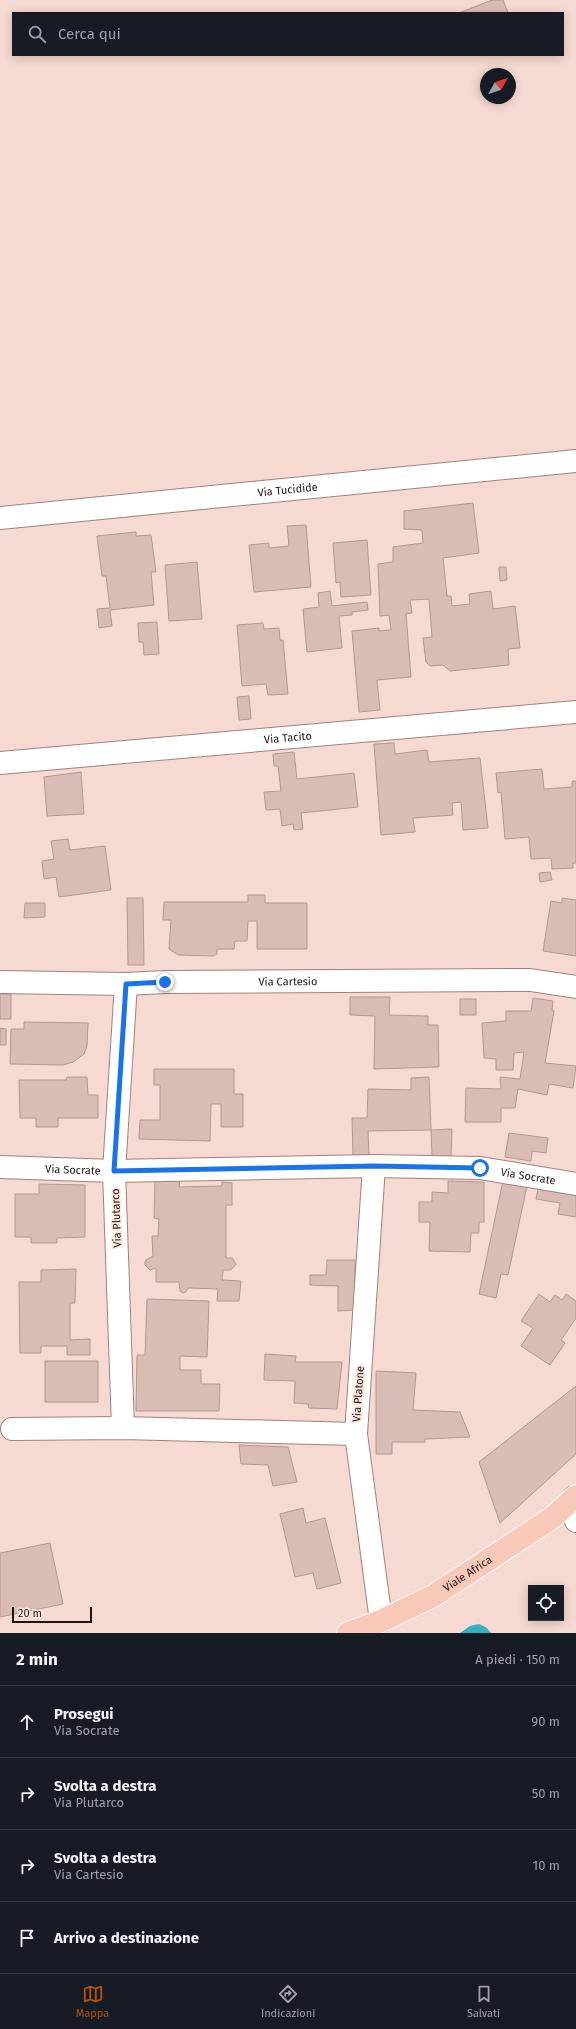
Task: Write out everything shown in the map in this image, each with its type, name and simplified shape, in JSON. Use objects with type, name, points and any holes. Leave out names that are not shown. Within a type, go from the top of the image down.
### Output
[{"type":"main road","name":"Viale Africa","points":[[348,1633],[381,1621],[433,1596],[552,1518],[575,1496]]},
{"type":"street","name":"Via Tucidide","points":[[0,518],[576,461]]},
{"type":"street","name":"Via Tacito","points":[[0,763],[576,712]]},
{"type":"street","name":"Via Cartesio","points":[[0,982],[126,984],[165,982],[530,980],[576,987]]},
{"type":"street","name":"Via Plutarco","points":[[123,1428],[114,1171],[126,984]]},
{"type":"street","name":"Via Socrate","points":[[0,1167],[114,1171],[374,1166],[480,1168],[576,1184]]},
{"type":"street","name":"Via Platone","points":[[374,1166],[356,1434],[381,1621]]},
{"type":"street","points":[[12,1429],[123,1428],[356,1434]]},
{"type":"street","points":[[575,1496],[576,1521]]},
{"type":"water","points":[[479,1624],[487,1628],[491,1633],[460,1633],[470,1626]]},
{"type":"building","points":[[492,0],[503,0],[508,12],[462,12]]},
{"type":"building","points":[[473,503],[479,553],[443,558],[447,596],[451,596],[452,606],[470,604],[469,594],[491,591],[493,609],[515,606],[520,648],[508,649],[509,665],[450,671],[443,665],[430,666],[426,662],[423,638],[432,637],[429,599],[410,600],[412,613],[406,614],[411,677],[377,680],[380,710],[359,712],[352,631],[379,628],[379,631],[391,630],[389,615],[380,616],[378,564],[393,562],[393,547],[423,543],[422,530],[404,529],[404,511]]},
{"type":"building","points":[[306,525],[311,587],[254,592],[249,545],[269,543],[269,548],[289,546],[287,526]]},
{"type":"building","points":[[136,532],[136,536],[151,535],[156,572],[151,572],[154,605],[110,610],[112,626],[99,628],[97,609],[110,608],[106,576],[102,576],[97,536]]},
{"type":"building","points":[[367,540],[371,595],[341,597],[340,582],[336,583],[333,543]]},
{"type":"building","points":[[197,562],[202,619],[169,621],[165,565]]},
{"type":"building","points":[[499,567],[506,567],[507,580],[500,581]]},
{"type":"building","points":[[330,591],[332,606],[367,602],[368,610],[352,612],[352,615],[339,616],[342,648],[307,652],[303,609],[319,607],[318,593]]},
{"type":"building","points":[[157,622],[159,654],[144,655],[143,642],[139,642],[138,623]]},
{"type":"building","points":[[263,623],[264,629],[279,628],[280,640],[283,640],[288,694],[268,695],[266,684],[242,686],[237,625]]},
{"type":"building","points":[[249,696],[251,719],[239,720],[237,697]]},
{"type":"building","points":[[394,743],[395,754],[427,750],[429,762],[480,758],[488,828],[463,830],[461,802],[452,803],[453,815],[413,818],[415,832],[381,835],[374,744]]},
{"type":"building","points":[[294,752],[297,779],[354,773],[358,807],[301,813],[303,829],[294,830],[293,824],[282,826],[280,809],[266,810],[264,792],[281,791],[278,766],[274,766],[273,754]]},
{"type":"building","points":[[542,769],[544,789],[572,787],[572,781],[576,781],[576,863],[573,863],[573,868],[552,869],[551,858],[531,859],[529,837],[505,839],[501,792],[498,793],[496,773]]},
{"type":"building","points":[[81,772],[84,814],[47,816],[44,777]]},
{"type":"building","points":[[68,839],[70,850],[105,846],[111,890],[59,897],[56,877],[44,879],[42,861],[54,859],[51,841]]},
{"type":"building","points":[[550,872],[552,880],[540,882],[539,873]]},
{"type":"building","points":[[248,895],[265,895],[265,903],[307,903],[307,949],[257,949],[257,921],[248,921],[247,941],[235,941],[234,949],[217,949],[217,954],[213,956],[178,955],[169,949],[171,920],[163,920],[164,902],[248,902]]},
{"type":"building","points":[[127,898],[143,898],[144,965],[128,965]]},
{"type":"building","points":[[562,898],[576,900],[576,956],[543,951],[551,901],[562,903]]},
{"type":"building","points":[[25,903],[45,903],[45,917],[24,918]]},
{"type":"building","points":[[0,994],[11,994],[11,1019],[0,1019]]},
{"type":"building","points":[[350,997],[390,997],[389,1015],[428,1016],[428,1025],[438,1025],[439,1067],[374,1069],[375,1016],[350,1015]]},
{"type":"building","points":[[533,998],[553,1001],[552,1010],[554,1011],[545,1063],[576,1066],[573,1088],[549,1084],[547,1095],[518,1089],[515,1108],[501,1108],[501,1122],[465,1122],[466,1088],[501,1089],[500,1077],[520,1079],[524,1052],[514,1053],[513,1070],[496,1070],[496,1059],[484,1058],[482,1023],[506,1021],[506,1011],[531,1011]]},
{"type":"building","points":[[460,999],[476,999],[476,1015],[460,1015]]},
{"type":"building","points":[[24,1022],[88,1023],[87,1046],[84,1054],[73,1062],[63,1065],[10,1064],[11,1029],[24,1029]]},
{"type":"building","points":[[0,1028],[6,1029],[6,1045],[0,1045]]},
{"type":"building","points":[[154,1069],[234,1069],[234,1094],[243,1094],[243,1127],[221,1127],[221,1104],[211,1104],[210,1141],[139,1139],[140,1120],[160,1120],[160,1085],[154,1085]]},
{"type":"building","points":[[67,1077],[87,1077],[88,1095],[98,1095],[98,1118],[58,1118],[58,1127],[36,1127],[36,1118],[20,1118],[19,1080],[66,1080]]},
{"type":"building","points":[[429,1077],[431,1130],[368,1131],[369,1155],[353,1155],[352,1118],[367,1118],[368,1089],[411,1090],[411,1078]]},
{"type":"building","points":[[452,1129],[451,1156],[432,1156],[431,1130]]},
{"type":"building","points":[[509,1133],[548,1138],[546,1153],[532,1151],[531,1161],[505,1157]]},
{"type":"building","points":[[155,1180],[180,1180],[179,1187],[222,1186],[222,1182],[232,1183],[232,1205],[226,1205],[226,1258],[232,1258],[236,1264],[231,1270],[223,1270],[222,1280],[241,1281],[239,1301],[217,1301],[218,1289],[188,1288],[186,1292],[183,1293],[180,1291],[179,1282],[156,1282],[156,1268],[150,1270],[145,1265],[146,1260],[153,1256],[152,1236],[158,1236],[159,1219],[154,1218]]},
{"type":"building","points":[[448,1181],[484,1182],[484,1222],[479,1222],[479,1233],[471,1233],[470,1252],[429,1251],[430,1222],[419,1222],[419,1202],[432,1202],[432,1192],[448,1193]]},
{"type":"building","points":[[503,1181],[527,1186],[508,1275],[501,1274],[496,1298],[479,1294]]},
{"type":"building","points":[[39,1184],[85,1185],[85,1237],[57,1238],[57,1243],[31,1243],[31,1237],[15,1237],[15,1194],[39,1194]]},
{"type":"building","points":[[538,1189],[576,1195],[576,1217],[558,1214],[560,1203],[536,1199]]},
{"type":"building","points":[[327,1260],[355,1260],[355,1310],[338,1311],[338,1286],[310,1285],[310,1275],[326,1275]]},
{"type":"building","points":[[76,1269],[75,1303],[70,1303],[70,1340],[90,1339],[90,1355],[67,1355],[67,1346],[41,1346],[41,1353],[20,1353],[19,1282],[41,1282],[41,1270]]},
{"type":"building","points":[[539,1294],[550,1302],[555,1295],[562,1300],[566,1294],[576,1301],[576,1318],[561,1340],[565,1343],[550,1365],[521,1346],[533,1328],[521,1321]]},
{"type":"building","points":[[147,1299],[209,1301],[207,1357],[180,1356],[180,1370],[201,1370],[201,1384],[220,1384],[219,1411],[136,1411],[137,1355],[145,1355]]},
{"type":"building","points":[[265,1354],[296,1356],[295,1362],[342,1362],[337,1409],[309,1408],[308,1404],[294,1403],[295,1381],[264,1380]]},
{"type":"building","points":[[45,1361],[98,1361],[98,1402],[45,1402]]},
{"type":"building","points":[[376,1371],[416,1373],[413,1410],[460,1412],[470,1437],[425,1439],[425,1442],[392,1442],[392,1454],[376,1454]]},
{"type":"building","points":[[576,1386],[576,1454],[500,1523],[479,1462]]},
{"type":"building","points":[[239,1445],[288,1447],[297,1482],[273,1486],[268,1465],[241,1464]]},
{"type":"building","points":[[303,1508],[306,1523],[325,1518],[341,1583],[317,1589],[313,1573],[295,1577],[280,1514]]},
{"type":"building","points":[[50,1543],[63,1604],[0,1617],[0,1553]]},
{"type":"route","points":[[165,982],[126,984],[114,1171],[374,1166],[480,1168]]}]
